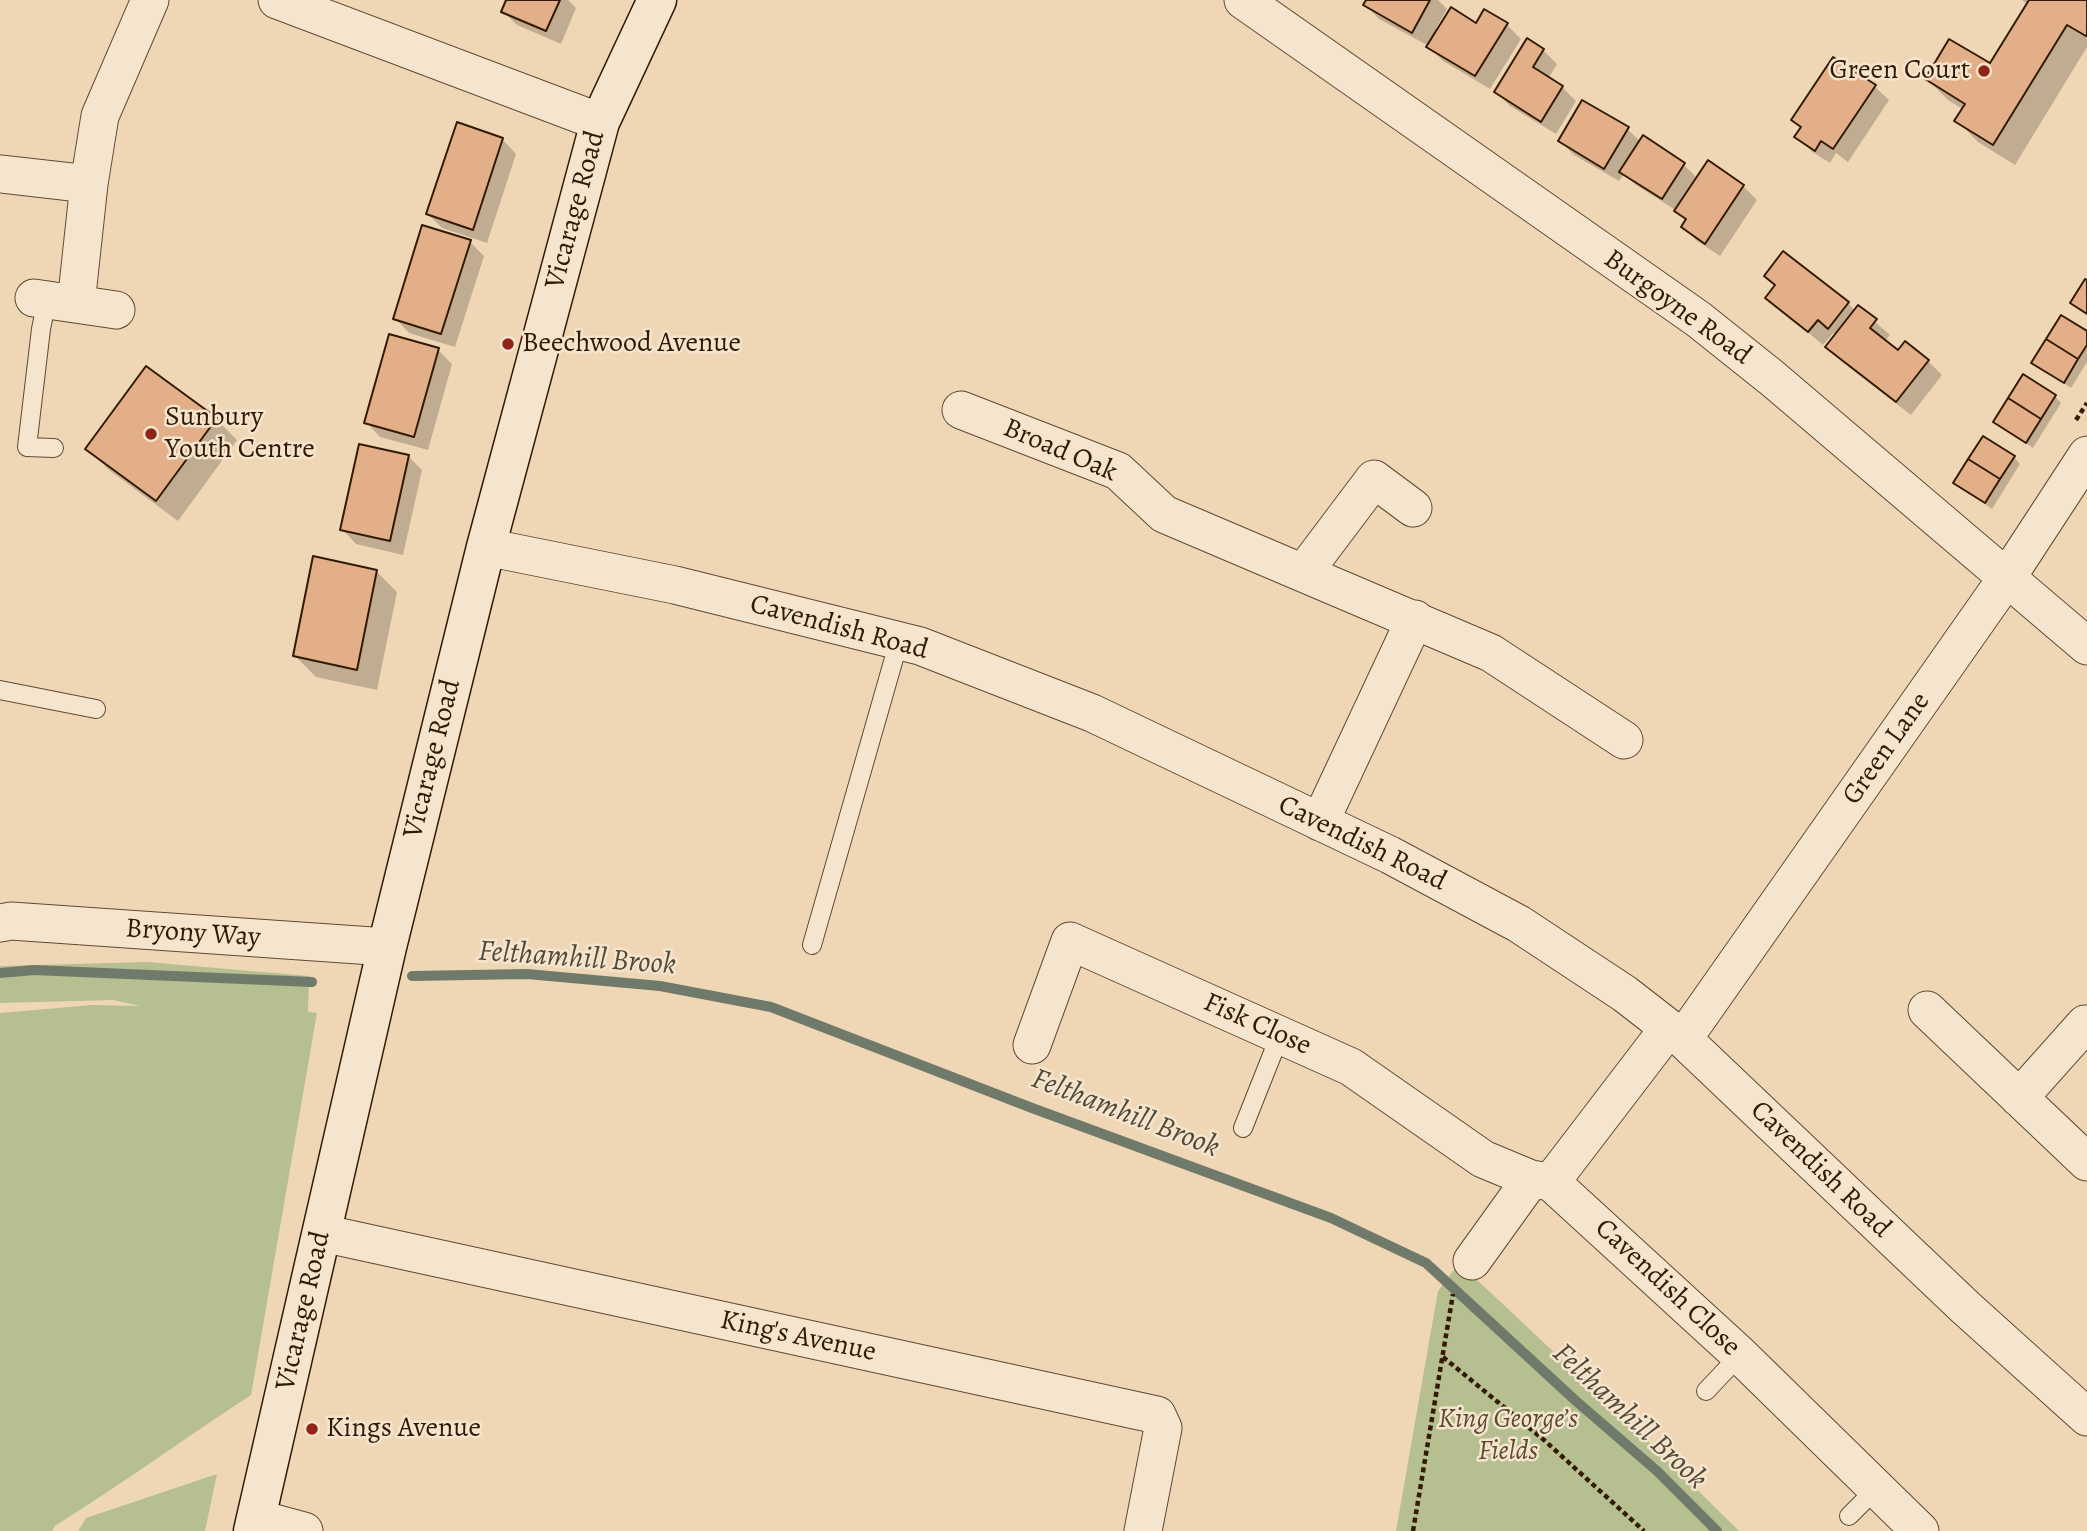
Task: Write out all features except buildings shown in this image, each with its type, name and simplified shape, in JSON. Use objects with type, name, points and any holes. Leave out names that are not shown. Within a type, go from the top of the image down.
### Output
[{"type":"street","points":[[116,310],[52,301],[89,184],[100,116],[150,0]]},
{"type":"street","points":[[278,0],[600,122]]},
{"type":"street","name":"Vicarage Road","points":[[254,1524],[387,947],[486,547],[600,122],[657,0]]},
{"type":"street","name":"Burgoyne Road","points":[[1242,0],[1698,319],[2087,646]]},
{"type":"street","points":[[0,174],[89,184]]},
{"type":"street","name":"Broad Oak","points":[[961,410],[1118,471],[1164,514],[1491,653],[1623,740]]},
{"type":"street","name":"Green Lane","points":[[1675,1034],[2006,579],[2087,456]]},
{"type":"street","points":[[1304,572],[1374,479],[1413,508]]},
{"type":"street","name":"Cavendish Road","points":[[486,547],[675,584],[920,646],[1092,713],[1390,855],[1519,924],[1625,994],[1675,1034],[1965,1307],[2087,1417]]},
{"type":"street","points":[[1320,822],[1415,619]]},
{"type":"street","name":"Bryony Way","points":[[0,923],[387,947]]},
{"type":"street","name":"Fisk Close","points":[[1032,1045],[1070,942],[1351,1067],[1483,1159],[1541,1181]]},
{"type":"street","points":[[1927,1010],[2087,1162]]},
{"type":"street","points":[[2019,1098],[2085,1024]]},
{"type":"street","points":[[1472,1261],[1675,1034]]},
{"type":"street","name":"Cavendish Close","points":[[1541,1181],[1740,1355],[1920,1531]]},
{"type":"street","name":"King's Avenue","points":[[322,1233],[1157,1415],[1163,1428],[1143,1531]]},
{"type":"street","points":[[254,1524],[304,1531]]},
{"type":"lane","points":[[52,301],[41,329],[27,447],[54,448]]},
{"type":"lane","points":[[812,944],[899,641]]},
{"type":"lane","points":[[0,690],[96,709]]},
{"type":"lane","points":[[1243,1128],[1280,1035]]},
{"type":"lane","points":[[1706,1391],[1740,1355]]},
{"type":"lane","points":[[1849,1516],[1877,1488]]},
{"type":"path","points":[[1413,1531],[1452,1298]]},
{"type":"path","points":[[1442,1356],[1544,1440],[1644,1531]]},
{"type":"green space","points":[[147,962],[309,976],[308,1012],[317,1013],[251,1395],[55,1526],[52,1531],[0,1531],[0,1013],[92,1005],[140,1006],[113,1000],[0,1003],[0,966]]},
{"type":"green space","name":"King George’s Fields","points":[[1459,1263],[1638,1431],[1739,1531],[1396,1531],[1438,1291]]},
{"type":"green space","points":[[217,1474],[205,1531],[78,1531],[86,1518]]},
{"type":"waterway","name":"Felthamhill Brook","points":[[0,973],[34,970],[312,982]]},
{"type":"waterway","name":"Felthamhill Brook","points":[[412,976],[527,974],[660,986],[771,1007],[1032,1108],[1331,1218],[1426,1263],[1576,1401],[1657,1471],[1717,1531]]},
{"type":"place","name":"Green Court","points":[[1984,71]]},
{"type":"place","name":"Beechwood Avenue","points":[[508,344]]},
{"type":"place","name":"Sunbury Youth Centre","points":[[151,434]]},
{"type":"place","name":"Kings Avenue","points":[[312,1429]]}]
